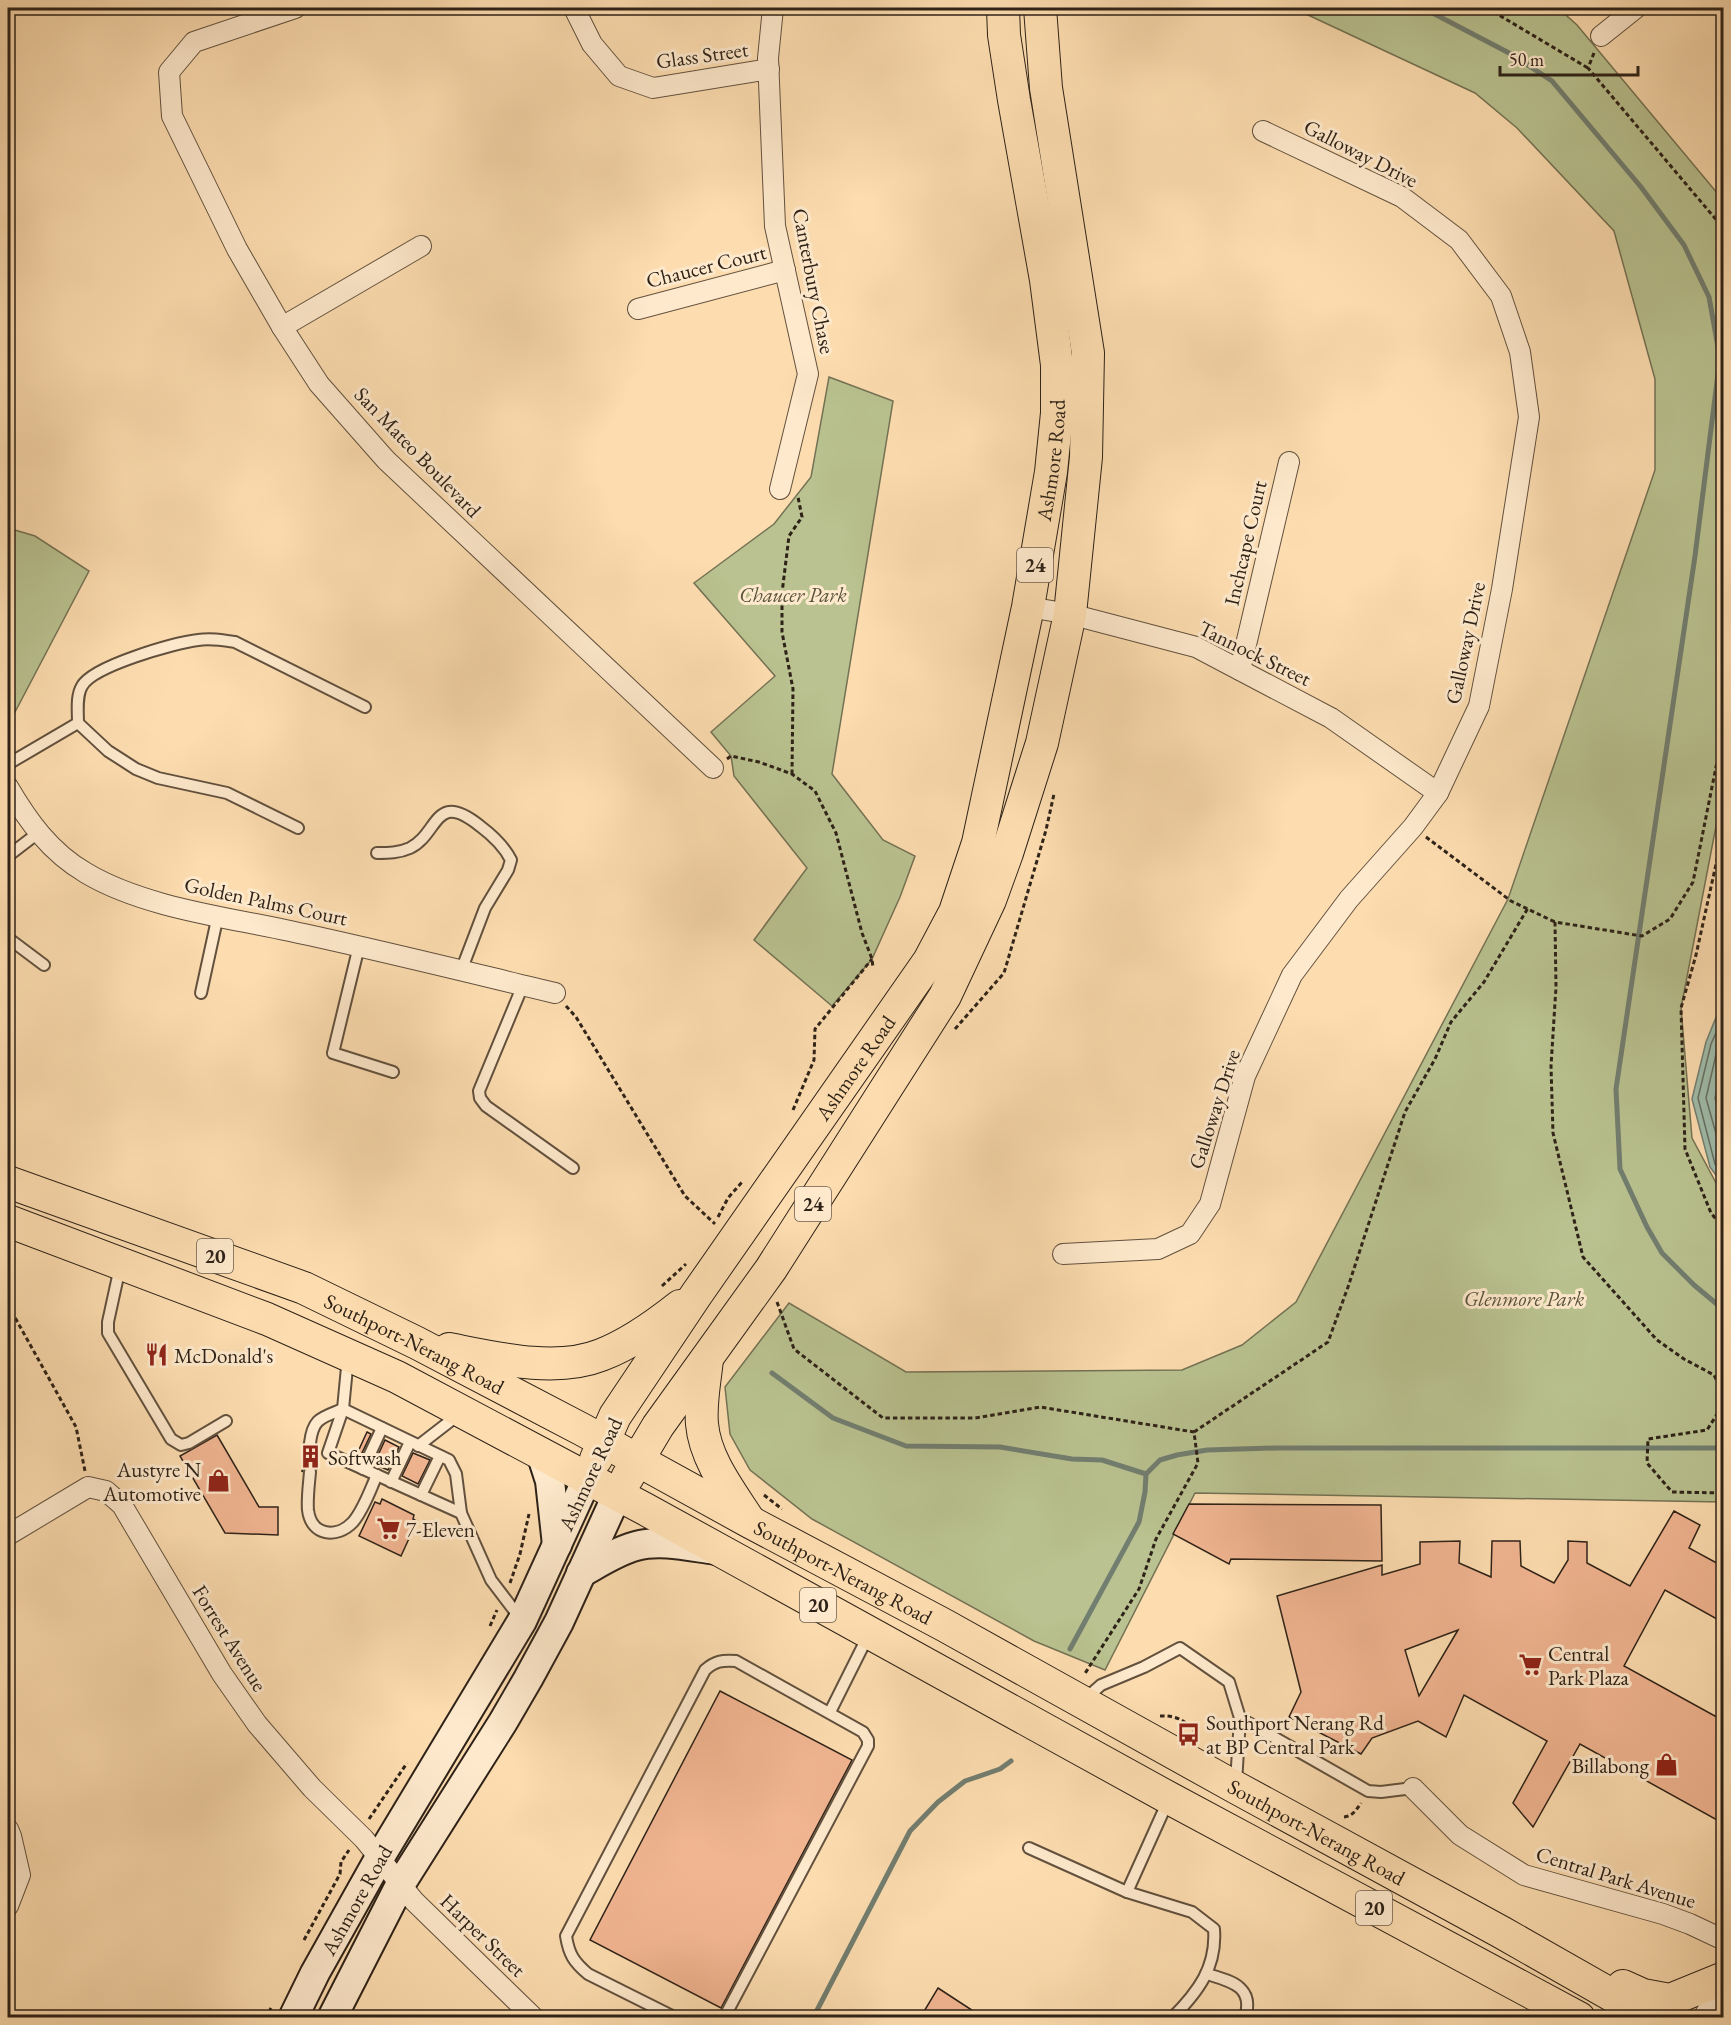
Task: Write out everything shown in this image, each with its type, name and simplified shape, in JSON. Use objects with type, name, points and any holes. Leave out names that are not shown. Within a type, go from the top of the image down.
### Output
[{"type":"main road","name":"Ashmore Road","points":[[284,2008],[315,1973],[380,1857],[522,1621],[615,1416],[696,1295],[929,961],[955,912],[978,843],[1028,607],[1051,472],[1057,413],[1057,365],[1046,280],[1004,35],[1003,8]]},
{"type":"main road","name":"Ashmore Road","points":[[332,2018],[400,1885],[503,1722],[559,1622],[618,1495],[637,1460],[658,1426],[771,1269],[945,996],[990,900],[1007,853],[1042,743],[1070,614],[1086,457],[1088,353],[1046,88],[1040,8]]},
{"type":"main road","name":"Southport-Nerang Road","points":[[8,1182],[304,1288],[417,1343],[944,1625],[1652,2018]]},
{"type":"main road","name":"Southport-Nerang Road","points":[[8,1221],[267,1319],[397,1377],[719,1550],[1169,1798],[1579,2018]]},
{"type":"main road","points":[[417,1343],[506,1360],[557,1363],[581,1361],[600,1356],[640,1335],[696,1295]]},
{"type":"main road","points":[[707,1358],[702,1407],[705,1438],[713,1461],[750,1522]]},
{"type":"main road","points":[[540,1453],[550,1481],[557,1547]]},
{"type":"main road","points":[[581,1573],[616,1553],[638,1545],[661,1544],[719,1550]]},
{"type":"main road","points":[[1588,1981],[1610,1980],[1643,1995],[1670,2000],[1724,1980]]},
{"type":"street","name":"San Mateo Boulevard","points":[[295,8],[194,42],[169,72],[172,116],[237,249],[282,327],[320,384],[386,460],[713,768]]},
{"type":"street","name":"Glass Street","points":[[574,8],[592,44],[619,76],[653,88],[769,69]]},
{"type":"street","name":"Canterbury Chase","points":[[773,8],[769,69],[775,226],[808,374],[780,489]]},
{"type":"street","points":[[1600,36],[1636,8]]},
{"type":"street","name":"Galloway Drive","points":[[1063,1254],[1158,1249],[1190,1234],[1210,1204],[1245,1076],[1292,975],[1349,899],[1413,827],[1438,793],[1479,706],[1502,589],[1529,417],[1520,352],[1501,296],[1459,240],[1402,197],[1263,131]]},
{"type":"street","points":[[282,327],[421,246]]},
{"type":"street","name":"Chaucer Court","points":[[638,309],[785,270]]},
{"type":"street","name":"Inchcape Court","points":[[1240,670],[1289,462]]},
{"type":"street","name":"Tannock Street","points":[[1028,607],[1070,614],[1196,647],[1331,718],[1438,793]]},
{"type":"street","name":"Golden Palms Court","points":[[8,787],[38,833],[65,860],[106,884],[149,900],[359,946],[555,993]]},
{"type":"street","points":[[8,1535],[88,1487]]},
{"type":"street","name":"Forrest Avenue","points":[[88,1487],[106,1491],[122,1505],[218,1666],[250,1715],[312,1788],[380,1857],[400,1885]]},
{"type":"street","name":"Central Park Avenue","points":[[1413,1788],[1460,1835],[1524,1875],[1663,1914],[1724,1940]]},
{"type":"street","points":[[8,1829],[20,1875],[8,1905]]},
{"type":"street","name":"Harper Street","points":[[400,1885],[534,2018]]},
{"type":"street","points":[[1703,2018],[1724,1980]]},
{"type":"lane","points":[[298,828],[227,793],[158,778],[136,769],[108,751],[78,723],[79,694],[83,684],[97,672],[144,655],[199,639],[216,639],[235,642],[365,707]]},
{"type":"lane","points":[[8,764],[78,723]]},
{"type":"lane","points":[[377,853],[411,848],[439,816],[456,812],[474,821],[490,834],[507,853],[511,860],[508,870],[485,908],[461,970]]},
{"type":"lane","points":[[8,856],[38,833]]},
{"type":"lane","points":[[201,993],[218,915]]},
{"type":"lane","points":[[8,938],[44,965]]},
{"type":"lane","points":[[359,946],[333,1053],[393,1071]]},
{"type":"lane","points":[[523,985],[479,1091],[480,1098],[486,1106],[573,1168]]},
{"type":"lane","points":[[121,1264],[108,1322],[108,1333],[171,1440],[181,1445],[189,1443],[226,1421]]},
{"type":"lane","points":[[349,1355],[343,1409],[328,1453],[461,1514]]},
{"type":"lane","points":[[310,1443],[313,1424],[343,1409],[452,1464],[456,1474],[461,1514],[491,1580],[522,1621]]},
{"type":"lane","points":[[391,1482],[414,1444],[464,1412]]},
{"type":"lane","points":[[363,1469],[382,1428]]},
{"type":"lane","points":[[421,1495],[440,1456]]},
{"type":"lane","points":[[310,1472],[308,1511],[311,1520],[326,1533],[335,1534],[343,1531],[357,1517],[377,1475]]},
{"type":"lane","points":[[830,1712],[869,1634]]},
{"type":"lane","points":[[1076,1699],[1180,1648],[1229,1682],[1240,1718],[1239,1761],[1235,1787]]},
{"type":"lane","points":[[676,2018],[588,1974],[569,1952],[566,1936],[705,1670],[713,1663],[736,1660],[863,1732],[868,1740],[868,1746],[724,2018]]},
{"type":"lane","points":[[1240,1718],[1368,1791],[1381,1792],[1413,1788]]},
{"type":"lane","points":[[1126,1893],[1169,1798]]},
{"type":"lane","points":[[1029,1848],[1126,1893],[1191,1912],[1214,1929],[1215,1944],[1207,1974],[1193,1997],[1172,2018]]},
{"type":"lane","points":[[1207,1974],[1238,1984],[1245,1995],[1245,2018]]},
{"type":"path","points":[[1487,8],[1588,68],[1724,229]]},
{"type":"path","points":[[1588,68],[1600,36]]},
{"type":"path","points":[[780,489],[797,495],[802,517],[789,536],[782,593],[782,632],[793,689],[792,774]]},
{"type":"path","points":[[1413,827],[1511,901],[1555,922],[1642,936],[1670,919],[1693,882],[1724,727]]},
{"type":"path","points":[[713,768],[731,756],[759,762],[792,774],[815,791],[836,833],[873,968]]},
{"type":"path","points":[[952,1033],[1004,973],[1040,851],[1055,787]]},
{"type":"path","points":[[1724,828],[1696,955],[1681,1008],[1684,1149],[1711,1213],[1724,1229]]},
{"type":"path","points":[[775,1297],[794,1349],[883,1418],[975,1418],[1040,1407],[1194,1432],[1328,1342],[1405,1112],[1435,1059],[1451,1022],[1484,982],[1528,908]]},
{"type":"path","points":[[1555,922],[1556,987],[1551,1066],[1553,1133],[1583,1257],[1657,1340],[1684,1359],[1714,1375],[1724,1397],[1707,1430],[1648,1439],[1647,1463],[1672,1492],[1724,1493]]},
{"type":"path","points":[[792,1112],[814,1060],[815,1029],[872,959]]},
{"type":"path","points":[[555,993],[576,1017],[685,1196],[715,1224]]},
{"type":"path","points":[[710,1232],[728,1198],[748,1176]]},
{"type":"path","points":[[655,1294],[686,1264]]},
{"type":"path","points":[[8,1305],[76,1427],[88,1487]]},
{"type":"path","points":[[1076,1699],[1139,1589],[1156,1539],[1198,1463],[1194,1432]]},
{"type":"path","points":[[758,1491],[784,1511]]},
{"type":"path","points":[[489,1627],[520,1554],[529,1512]]},
{"type":"path","points":[[1156,1716],[1172,1715],[1190,1724],[1202,1740]]},
{"type":"path","points":[[304,1941],[340,1874],[341,1862],[358,1833],[412,1756]]},
{"type":"path","points":[[1335,1813],[1344,1817],[1349,1816],[1358,1808],[1368,1791]]},
{"type":"path","points":[[266,2018],[284,2008]]},
{"type":"green space","name":"Glenmore Park","points":[[1293,8],[1558,8],[1577,25],[1723,200],[1723,790],[1681,1008],[1692,1138],[1723,1196],[1723,1502],[1195,1493],[1105,1670],[1034,1641],[812,1519],[750,1470],[730,1434],[725,1387],[789,1303],[906,1372],[1182,1370],[1242,1345],[1296,1302],[1508,899],[1655,470],[1655,379],[1614,231],[1517,128],[1475,93]]},
{"type":"green space","name":"Chaucer Park","points":[[829,377],[893,401],[832,774],[883,840],[915,856],[900,897],[872,959],[832,1006],[754,940],[807,868],[734,776],[731,756],[711,732],[775,676],[694,583],[774,524],[811,477]]},
{"type":"green space","points":[[8,528],[35,536],[89,571],[14,714],[8,710]]},
{"type":"water","points":[[1723,1000],[1723,1185],[1710,1167],[1692,1099],[1706,1042]]},
{"type":"building","points":[[367,1432],[371,1434],[360,1457],[356,1456]]},
{"type":"building","name":"Austyre N Automotive","points":[[217,1435],[259,1507],[278,1507],[278,1535],[225,1533],[180,1456]]},
{"type":"building","points":[[385,1440],[399,1447],[388,1470],[374,1464]]},
{"type":"building","name":"Softwash","points":[[303,1443],[309,1450],[313,1450],[317,1445],[317,1469],[310,1465],[304,1467],[302,1472]]},
{"type":"building","points":[[413,1453],[430,1460],[418,1484],[402,1476]]},
{"type":"building","name":"7-Eleven","points":[[382,1499],[414,1515],[413,1519],[417,1521],[401,1556],[359,1536],[375,1502],[380,1504]]},
{"type":"building","points":[[1189,1504],[1381,1505],[1382,1561],[1231,1559],[1229,1564],[1173,1534]]},
{"type":"building","name":"Central Park Plaza","points":[[1674,1511],[1700,1525],[1689,1548],[1724,1567],[1724,1623],[1665,1590],[1624,1666],[1724,1721],[1724,1816],[1720,1814],[1717,1820],[1580,1744],[1533,1827],[1513,1803],[1547,1741],[1464,1695],[1446,1737],[1418,1721],[1372,1738],[1361,1754],[1289,1717],[1301,1692],[1277,1596],[1382,1565],[1382,1575],[1420,1564],[1420,1542],[1460,1541],[1459,1563],[1491,1577],[1492,1541],[1520,1541],[1521,1566],[1554,1583],[1568,1560],[1568,1541],[1587,1542],[1587,1563],[1630,1586]],"holes":[[[1458,1630],[1419,1696],[1405,1650]]]},
{"type":"building","points":[[720,1691],[852,1760],[721,2008],[590,1940]]},
{"type":"building","points":[[938,1988],[984,2018],[920,2018]]},
{"type":"waterway","points":[[1423,8],[1511,54],[1552,81],[1641,187],[1684,245],[1709,297],[1720,358],[1695,556],[1616,1089],[1620,1169],[1647,1227],[1662,1253],[1694,1285],[1724,1310]]},
{"type":"waterway","points":[[772,1373],[833,1418],[906,1446],[1000,1447],[1072,1459],[1102,1460],[1146,1474]]},
{"type":"waterway","points":[[1070,1649],[1139,1522],[1146,1474],[1160,1460],[1207,1450],[1276,1448],[1724,1448]]},
{"type":"waterway","points":[[813,2018],[910,1831],[938,1802],[965,1781],[1000,1769],[1011,1761]]},
{"type":"place","name":"McDonald's","points":[[156,1355]]},
{"type":"place","name":"Softwash","points":[[310,1457]]},
{"type":"place","name":"Austyre N Automotive","points":[[219,1481]]},
{"type":"place","name":"7-Eleven","points":[[388,1529]]},
{"type":"place","name":"Central Park Plaza","points":[[1530,1665]]},
{"type":"place","name":"Southport Nerang Rd at BP Central Park","points":[[1188,1734]]},
{"type":"place","name":"Billabong","points":[[1667,1765]]}]
